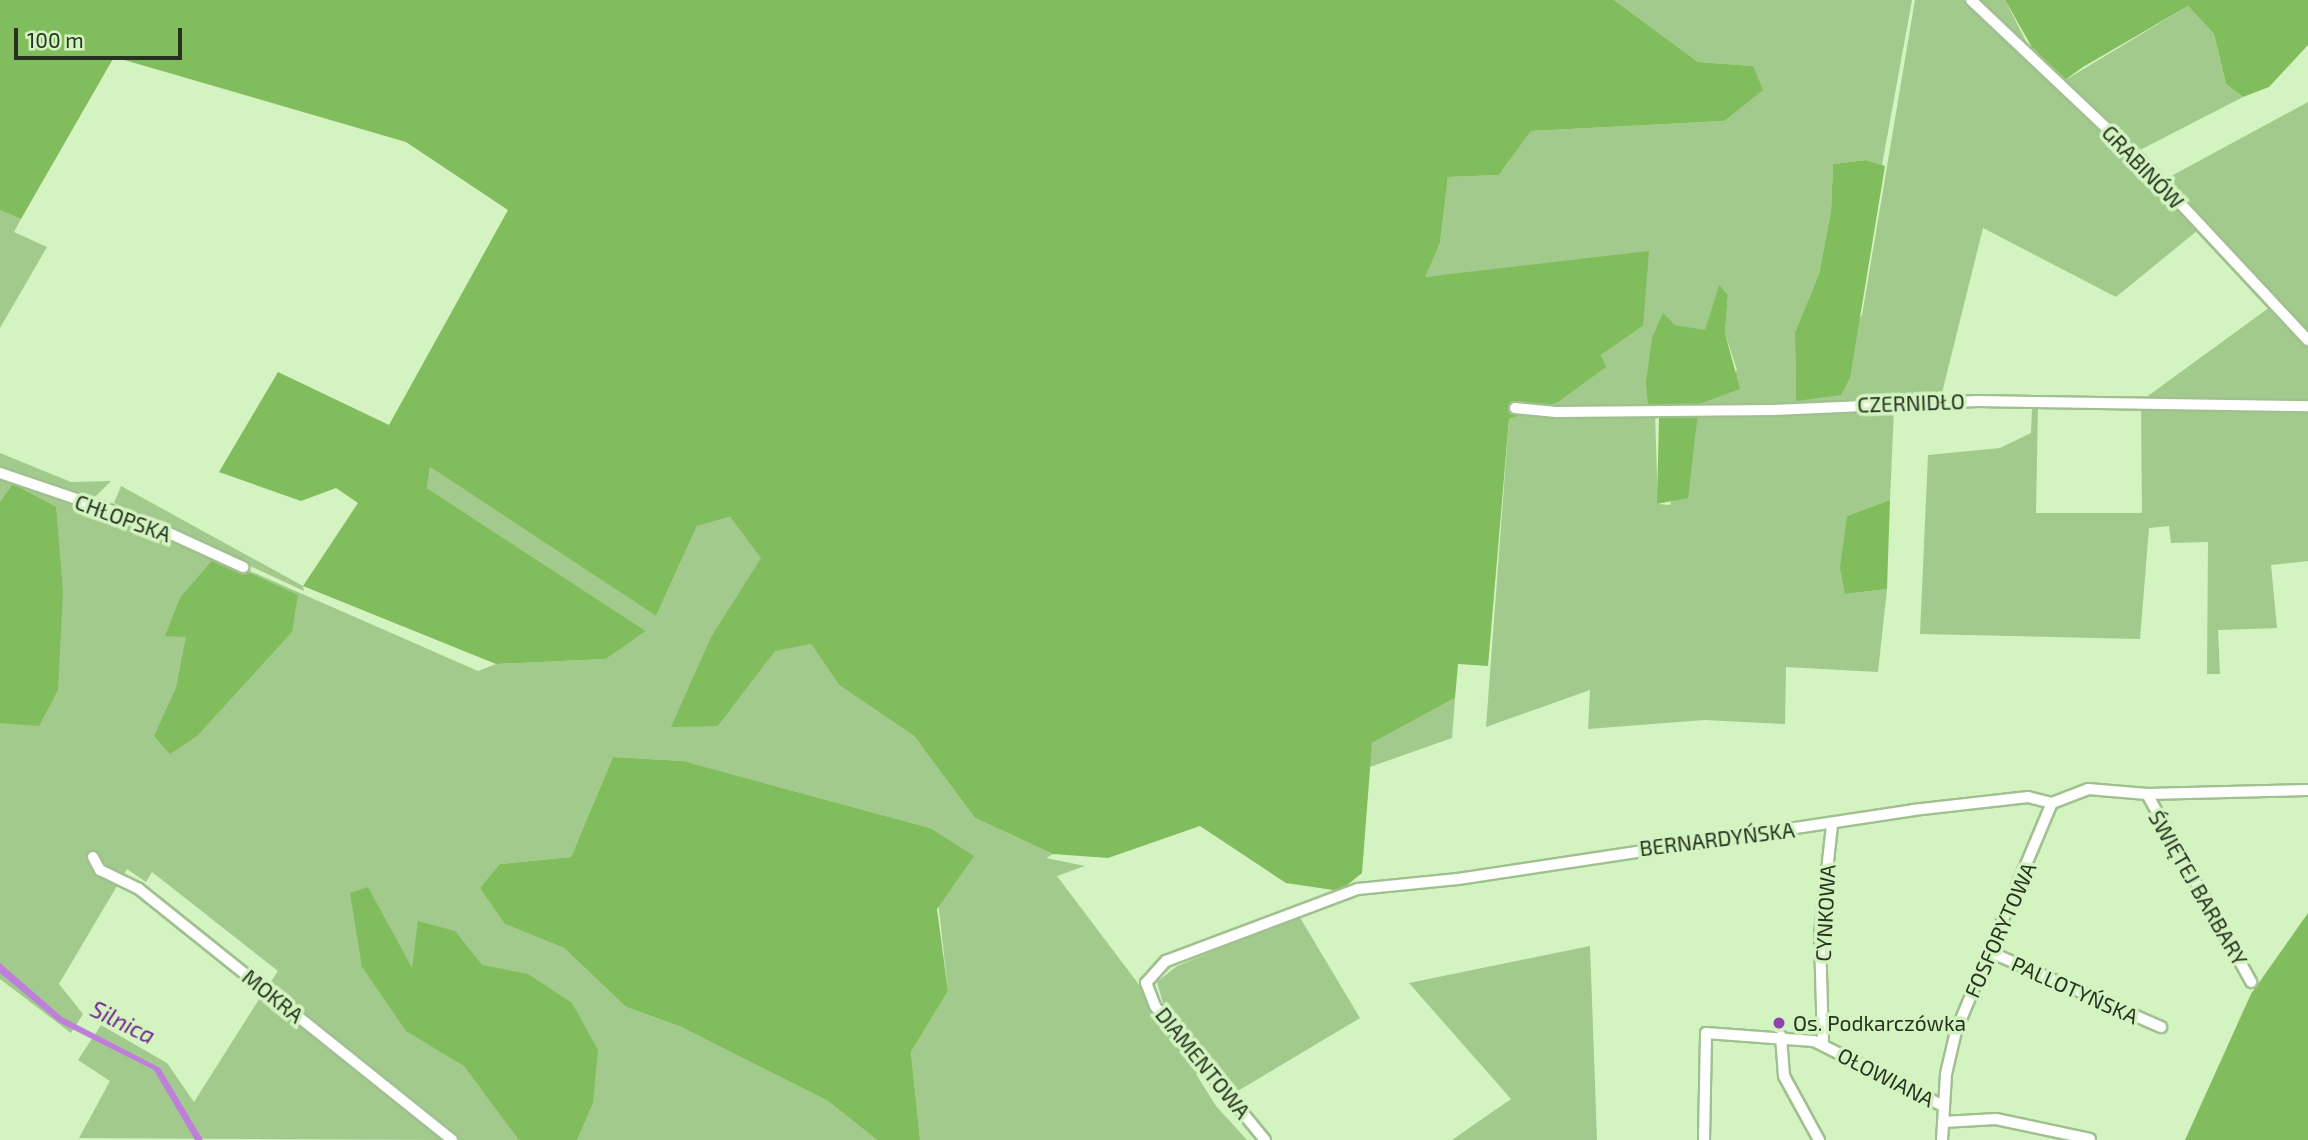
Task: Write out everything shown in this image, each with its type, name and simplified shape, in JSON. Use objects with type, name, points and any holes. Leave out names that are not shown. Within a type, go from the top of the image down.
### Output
[{"type":"street","name":"GRABINÓW","points":[[1971,0],[2138,158],[2308,340]]},
{"type":"street","name":"CZERNIDŁO","points":[[1515,408],[1556,412],[1773,410],[1978,401],[2308,406]]},
{"type":"street","name":"CHŁOPSKA","points":[[0,473],[147,523],[243,567]]},
{"type":"street","name":"BERNARDYŃSKA","points":[[1146,983],[1166,961],[1358,889],[2028,797],[2052,803],[2088,789],[2147,794],[2308,790]]},
{"type":"street","name":"ŚWIĘTEJ BARBARY","points":[[2147,794],[2251,982]]},
{"type":"street","name":"FOSFORYTOWA","points":[[1942,1140],[1943,1106],[1956,1031],[2052,803]]},
{"type":"street","name":"CYNKOWA","points":[[1823,1044],[1820,934],[1832,825]]},
{"type":"street","name":"MOKRA","points":[[93,858],[100,870],[139,889],[452,1140]]},
{"type":"street","name":"PALLOTYŃSKA","points":[[1990,952],[2161,1027]]},
{"type":"street","name":"DIAMENTOWA","points":[[1146,983],[1155,1006],[1265,1140]]},
{"type":"street","name":"OŁOWIANA","points":[[1704,1140],[1706,1032],[1781,1036],[1823,1044],[1943,1106]]},
{"type":"street","points":[[1781,1036],[1784,1076],[1819,1140]]},
{"type":"street","name":"OŁOWIANA","points":[[1943,1122],[1996,1119],[2090,1139]]},
{"type":"green space","points":[[0,0],[1614,0],[1698,62],[1753,66],[1763,90],[1724,121],[1531,131],[1499,175],[1448,177],[1440,243],[1425,277],[1649,251],[1643,326],[1601,355],[1606,367],[1558,402],[1509,419],[1488,666],[1458,664],[1455,698],[1372,743],[1362,873],[1340,891],[1286,883],[1200,826],[1108,858],[1053,854],[975,818],[914,736],[839,685],[811,644],[775,651],[718,726],[671,727],[712,635],[761,558],[730,517],[697,526],[656,616],[430,467],[427,488],[646,631],[606,659],[496,664],[303,586],[358,503],[336,488],[301,501],[219,472],[278,372],[389,425],[508,210],[406,142],[114,57],[21,219],[0,210]]},
{"type":"green space","points":[[1614,0],[1912,0],[1882,165],[1866,160],[1833,164],[1831,211],[1819,274],[1795,332],[1796,400],[1862,315],[1915,0],[1967,0],[2139,164],[2198,230],[2116,297],[1983,228],[1941,397],[1698,407],[1737,370],[1725,333],[1728,295],[1719,286],[1705,331],[1675,325],[1663,314],[1651,407],[1540,408],[1605,367],[1601,355],[1643,326],[1523,269],[1424,277],[1440,243],[1448,177],[1499,175],[1531,131],[1724,121],[1753,66],[1698,62]]},
{"type":"green space","points":[[1976,0],[2005,0],[2034,57]]},
{"type":"green space","points":[[2005,0],[2308,0],[2308,45],[2269,87],[2243,97],[2226,84],[2214,34],[2188,6],[2083,67],[2062,82],[2058,92],[2035,71],[2033,49]]},
{"type":"green space","points":[[2188,6],[2214,34],[2226,84],[2243,97],[2138,151],[2062,82]]},
{"type":"green space","points":[[2308,102],[2308,334],[2164,180]]},
{"type":"green space","points":[[1866,160],[1885,166],[1850,378],[1841,395],[1796,401],[1795,332],[1819,274],[1831,211],[1833,164]]},
{"type":"green space","points":[[0,210],[21,219],[14,232],[47,247],[0,328]]},
{"type":"green space","points":[[1719,285],[1728,295],[1725,333],[1740,389],[1699,404],[1688,498],[1657,504],[1659,418],[1648,404],[1646,382],[1652,338],[1663,313],[1675,325],[1705,330]]},
{"type":"green space","points":[[2270,307],[2308,345],[2308,403],[2141,401]]},
{"type":"green space","points":[[1957,406],[2038,406],[2036,513],[2142,513],[2141,407],[2308,410],[2308,561],[2271,565],[2277,628],[2218,630],[2220,674],[2207,674],[2208,542],[2171,543],[2169,526],[2149,528],[2140,639],[1920,634],[1928,455],[2000,448],[2031,433],[2032,409]]},
{"type":"green space","points":[[1894,408],[1890,500],[1847,516],[1845,594],[1887,589],[1878,672],[1786,667],[1785,724],[1704,720],[1588,729],[1590,690],[1486,727],[1509,419],[1528,412],[1655,413],[1658,504],[1670,505],[1697,411]]},
{"type":"green space","points":[[0,453],[71,482],[111,481],[91,501],[0,466]]},
{"type":"green space","points":[[430,467],[656,616],[697,526],[730,517],[762,557],[712,635],[718,726],[775,650],[811,644],[839,685],[914,736],[975,818],[1053,854],[1046,858],[1085,866],[1057,876],[1201,1067],[1196,1074],[1216,1106],[1247,1140],[920,1140],[911,1052],[948,991],[930,828],[682,761],[613,757],[571,857],[500,864],[505,924],[564,948],[626,1007],[679,1026],[828,1101],[877,1140],[460,1140],[268,986],[278,971],[152,872],[146,882],[127,869],[59,984],[83,1014],[71,1033],[0,979],[0,479],[145,525],[478,671],[496,664],[606,659],[646,631],[427,488]]},
{"type":"green space","points":[[13,484],[56,507],[63,592],[58,690],[39,726],[0,723],[0,502]]},
{"type":"green space","points":[[121,486],[303,586],[304,591],[114,503]]},
{"type":"green space","points":[[1890,500],[1887,589],[1845,594],[1840,568],[1847,516]]},
{"type":"green space","points":[[215,557],[298,595],[292,632],[197,736],[170,754],[154,736],[176,688],[186,637],[165,636],[180,598]]},
{"type":"green space","points":[[1455,698],[1452,738],[1367,768],[1372,743]]},
{"type":"green space","points":[[613,757],[683,761],[930,828],[974,856],[937,909],[948,991],[911,1052],[920,1140],[877,1140],[828,1101],[679,1026],[626,1007],[564,948],[505,924],[480,888],[500,864],[571,857]]},
{"type":"green space","points":[[368,887],[412,968],[418,921],[455,931],[482,965],[528,974],[572,1003],[598,1050],[593,1103],[577,1140],[519,1140],[464,1066],[406,1031],[362,967],[350,893]]},
{"type":"green space","points":[[2308,913],[2308,1140],[2185,1140],[2251,994]]},
{"type":"green space","points":[[1299,916],[1360,1018],[1236,1092],[1163,1003],[1157,982],[1177,966]]},
{"type":"green space","points":[[1590,946],[1597,1140],[1452,1140],[1511,1099],[1409,983]]},
{"type":"green space","points":[[263,993],[445,1140],[79,1138],[110,1081],[78,1060],[101,1025],[167,1063],[194,1102]]},
{"type":"shaded area","points":[[0,963],[62,1017],[160,1068],[203,1140],[195,1140],[154,1070],[60,1023],[0,973]]},
{"type":"place","name":"Os. Podkarczówka","points":[[1779,1023]]},
{"type":"water label","name":"Silnica","points":[[123,1022]]}]
